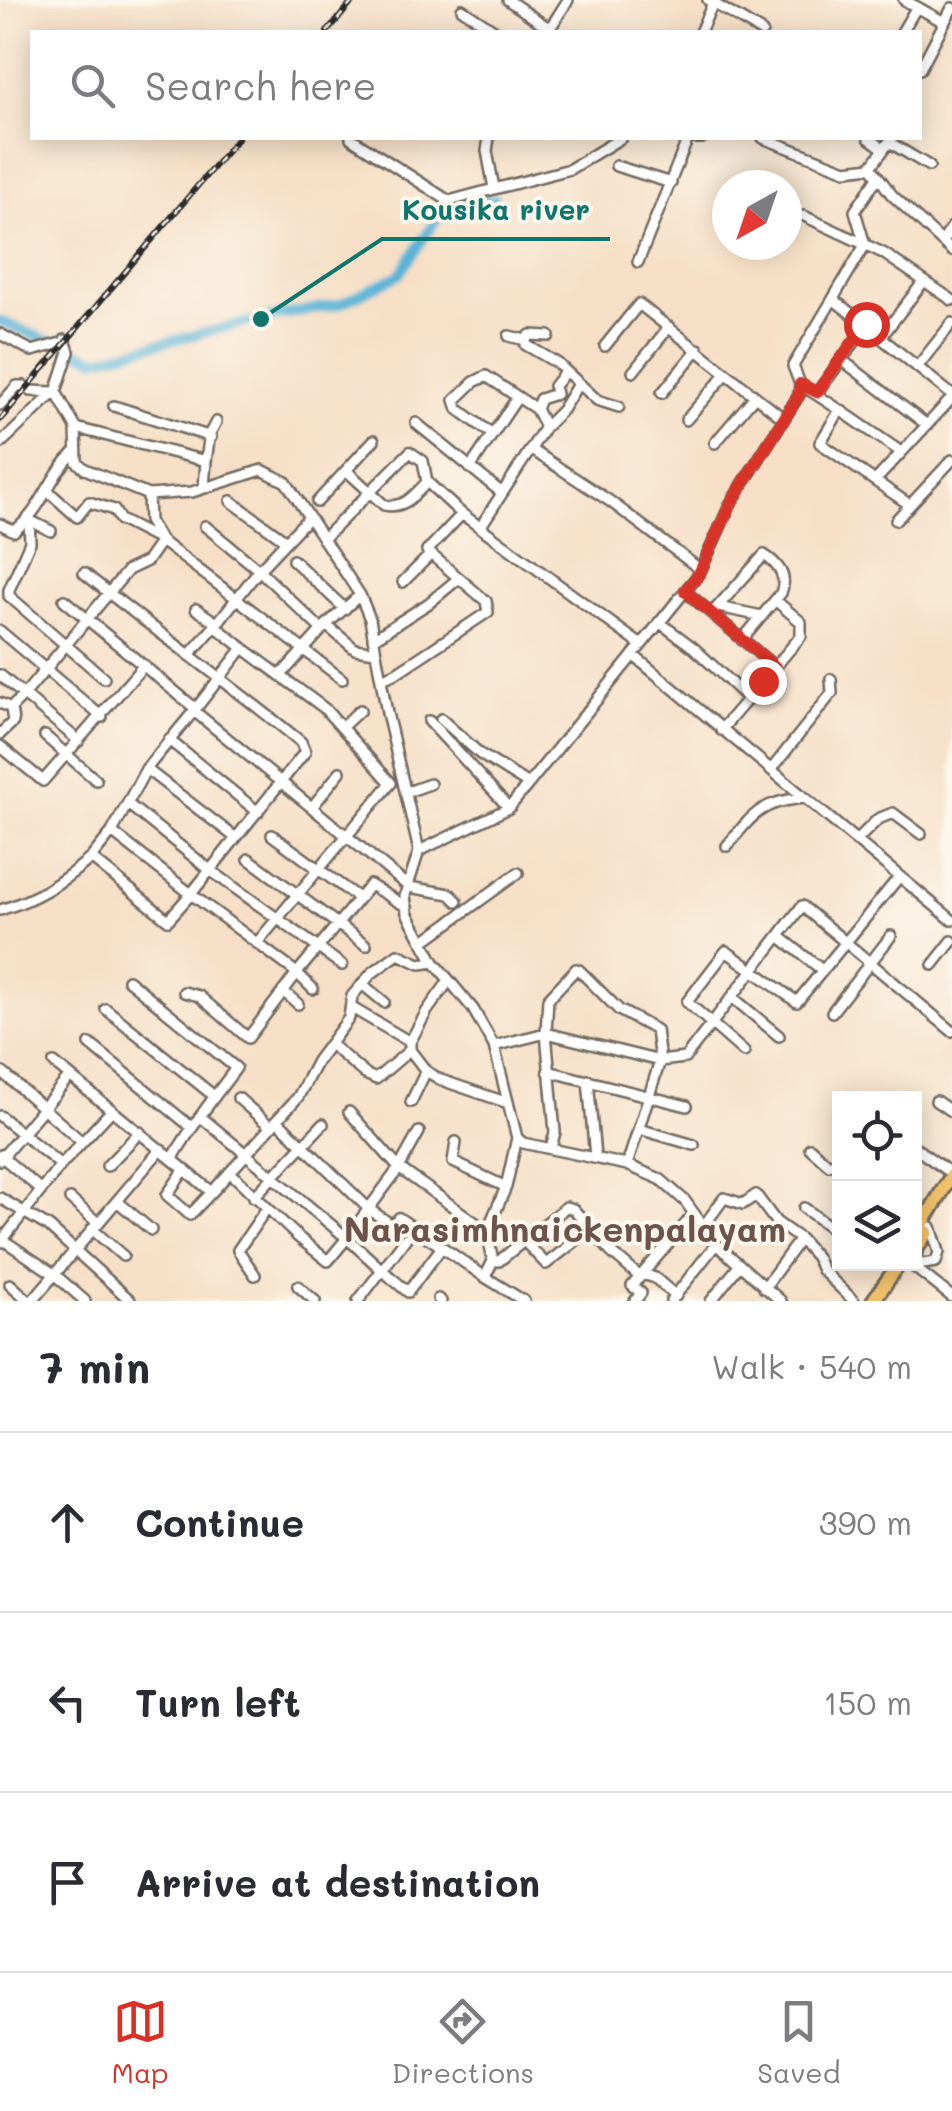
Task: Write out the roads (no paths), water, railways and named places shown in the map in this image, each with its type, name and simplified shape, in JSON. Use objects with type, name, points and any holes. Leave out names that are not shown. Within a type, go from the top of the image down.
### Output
[{"type":"highway","points":[[922,1238],[951,1182]]},
{"type":"highway","points":[[922,1226],[951,1182]]},
{"type":"highway","points":[[872,1301],[897,1271]]},
{"type":"highway","points":[[883,1301],[900,1271]]},
{"type":"street","points":[[508,0],[547,30]]},
{"type":"street","points":[[523,11],[529,0]]},
{"type":"street","points":[[549,30],[568,0]]},
{"type":"street","points":[[904,0],[944,22]]},
{"type":"street","points":[[701,30],[716,3],[759,30]]},
{"type":"street","points":[[462,8],[494,30]]},
{"type":"street","points":[[903,30],[916,8]]},
{"type":"street","points":[[922,65],[952,8]]},
{"type":"street","points":[[354,140],[449,201],[570,169],[619,140]]},
{"type":"street","points":[[489,140],[494,188]]},
{"type":"street","points":[[638,262],[684,140]]},
{"type":"street","points":[[768,140],[846,170],[870,167],[889,143],[929,166]]},
{"type":"street","points":[[616,166],[671,183]]},
{"type":"street","points":[[870,167],[892,195],[952,252]]},
{"type":"street","points":[[419,851],[509,808],[701,570],[731,503],[799,395],[800,384],[792,366],[864,245],[855,211],[878,177]]},
{"type":"street","points":[[804,216],[883,253],[952,300]]},
{"type":"street","points":[[944,241],[952,227]]},
{"type":"street","points":[[882,336],[924,281]]},
{"type":"street","points":[[833,299],[952,396],[875,481]]},
{"type":"street","points":[[604,346],[639,304],[784,420]]},
{"type":"street","points":[[918,366],[952,323]]},
{"type":"street","points":[[817,392],[866,324]]},
{"type":"street","points":[[633,372],[669,326]]},
{"type":"street","points":[[0,334],[32,351],[63,341],[69,352],[56,390],[0,444]]},
{"type":"street","points":[[509,336],[526,340]]},
{"type":"street","points":[[526,340],[530,336],[549,336]]},
{"type":"street","points":[[526,340],[526,345],[566,372],[597,400],[619,407]]},
{"type":"street","points":[[662,393],[698,349]]},
{"type":"street","points":[[842,360],[927,425]]},
{"type":"street","points":[[536,409],[540,399],[556,394],[554,386],[566,372]]},
{"type":"street","points":[[686,420],[726,374]]},
{"type":"street","points":[[492,434],[458,409],[455,400],[486,376],[536,409],[545,426]]},
{"type":"street","points":[[0,384],[11,391]]},
{"type":"street","points":[[0,405],[21,384],[56,390]]},
{"type":"street","points":[[481,526],[545,426],[562,410],[578,384]]},
{"type":"street","points":[[800,384],[902,452]]},
{"type":"street","points":[[56,390],[76,428],[77,462],[148,496],[204,488],[262,470],[286,482],[360,595],[373,638],[419,851],[406,908]]},
{"type":"street","points":[[715,443],[755,396]]},
{"type":"street","points":[[470,468],[516,398]]},
{"type":"street","points":[[114,406],[211,437]]},
{"type":"street","points":[[840,410],[820,443],[910,505]]},
{"type":"street","points":[[204,488],[216,422]]},
{"type":"street","points":[[416,423],[502,493]]},
{"type":"street","points":[[76,428],[206,461]]},
{"type":"street","points":[[317,502],[374,440]]},
{"type":"street","points":[[532,450],[611,502],[701,570]]},
{"type":"street","points":[[0,524],[14,531],[30,520],[49,492],[59,467],[74,452]]},
{"type":"street","points":[[323,539],[410,452],[423,462],[427,482],[462,514],[641,645]]},
{"type":"street","points":[[896,520],[952,460]]},
{"type":"street","points":[[347,471],[384,505],[406,503],[427,482]]},
{"type":"street","points":[[49,492],[75,517],[89,502],[101,504],[118,513],[122,521],[162,540],[342,679]]},
{"type":"street","points":[[148,496],[149,521],[162,540]]},
{"type":"street","points":[[231,501],[286,541]]},
{"type":"street","points":[[382,679],[396,674],[488,612],[486,601],[427,550],[462,514]]},
{"type":"street","points":[[190,654],[309,518]]},
{"type":"street","points":[[30,520],[52,530]]},
{"type":"street","points":[[30,520],[30,542],[9,596],[104,678]]},
{"type":"street","points":[[206,526],[324,627],[355,649],[376,652]]},
{"type":"street","points":[[11,708],[128,570],[147,561],[162,540]]},
{"type":"street","points":[[403,582],[432,554]]},
{"type":"street","points":[[715,610],[765,554],[785,578],[781,593],[742,640]]},
{"type":"street","points":[[294,560],[345,609]]},
{"type":"street","points":[[84,573],[222,677],[301,742],[304,752],[168,920],[90,858]]},
{"type":"street","points":[[373,638],[429,603],[459,578]]},
{"type":"street","points":[[685,591],[715,610],[742,640],[775,667]]},
{"type":"street","points":[[281,675],[324,627],[360,595]]},
{"type":"street","points":[[64,600],[408,886],[440,891],[457,901]]},
{"type":"street","points":[[721,730],[800,636],[800,622],[775,600]]},
{"type":"street","points":[[196,609],[343,726],[391,783],[257,943]]},
{"type":"street","points":[[715,610],[762,616]]},
{"type":"street","points":[[659,622],[724,674],[748,699]]},
{"type":"street","points":[[0,631],[102,717]]},
{"type":"street","points":[[0,910],[35,899],[59,885],[90,858],[129,805],[146,769],[243,648]]},
{"type":"street","points":[[632,655],[952,920]]},
{"type":"street","points":[[0,746],[43,781],[144,665]]},
{"type":"street","points":[[771,770],[832,693],[831,679]]},
{"type":"street","points":[[2,680],[79,741]]},
{"type":"street","points":[[0,703],[11,708]]},
{"type":"street","points":[[0,734],[13,722],[11,708]]},
{"type":"street","points":[[343,726],[360,710]]},
{"type":"street","points":[[441,719],[480,754],[528,784]]},
{"type":"street","points":[[429,721],[509,808]]},
{"type":"street","points":[[45,736],[96,780]]},
{"type":"street","points":[[169,740],[258,812]]},
{"type":"street","points":[[146,769],[236,838]]},
{"type":"street","points":[[313,806],[340,772]]},
{"type":"street","points":[[407,792],[430,784]]},
{"type":"street","points":[[727,846],[751,818],[776,800],[806,798]]},
{"type":"street","points":[[129,805],[210,870],[342,965]]},
{"type":"street","points":[[856,841],[878,819],[893,813],[921,834]]},
{"type":"street","points":[[112,832],[313,989]]},
{"type":"street","points":[[272,835],[358,898]]},
{"type":"street","points":[[249,859],[366,945]]},
{"type":"street","points":[[424,940],[518,873]]},
{"type":"street","points":[[744,1052],[687,1002],[726,951],[796,1002],[899,877]]},
{"type":"street","points":[[184,992],[199,996],[248,1038],[370,885],[406,908],[434,962],[473,1009],[494,1046],[517,1138],[506,1187],[487,1231],[493,1261],[486,1276]]},
{"type":"street","points":[[494,1046],[546,1033],[660,1062],[685,1058],[802,906],[952,1031]]},
{"type":"street","points":[[779,936],[822,970]]},
{"type":"street","points":[[832,1012],[891,936]]},
{"type":"street","points":[[933,965],[952,941]]},
{"type":"street","points":[[185,1169],[166,1192],[193,1214],[298,1096],[349,1018],[352,996],[372,973],[398,954],[420,964],[434,962]]},
{"type":"street","points":[[551,1148],[554,1132],[546,1033],[548,999],[576,969],[619,1010],[656,1030],[660,1062],[627,1165]]},
{"type":"street","points":[[128,980],[235,1066],[190,1126],[173,1158]]},
{"type":"street","points":[[330,1044],[365,1074],[376,1078],[410,1046],[448,982]]},
{"type":"street","points":[[362,984],[384,1002]]},
{"type":"street","points":[[284,991],[298,1004]]},
{"type":"street","points":[[732,997],[779,1036]]},
{"type":"street","points":[[352,1008],[410,1046],[426,1071],[508,1103]]},
{"type":"street","points":[[106,1009],[214,1096]]},
{"type":"street","points":[[90,1044],[190,1126]]},
{"type":"street","points":[[54,1063],[212,1192]]},
{"type":"street","points":[[411,1102],[426,1071]]},
{"type":"street","points":[[548,1071],[686,1106]]},
{"type":"street","points":[[0,1076],[3,1073],[45,1106],[82,1142]]},
{"type":"street","points":[[41,1190],[1,1157],[70,1076]]},
{"type":"street","points":[[588,1080],[595,1157]]},
{"type":"street","points":[[238,1098],[304,1145],[370,1210],[392,1225],[399,1218],[524,1301]]},
{"type":"street","points":[[936,1101],[952,1112]]},
{"type":"street","points":[[85,1301],[54,1274],[1,1240],[61,1165],[112,1110]]},
{"type":"street","points":[[349,1112],[400,1168],[487,1231]]},
{"type":"street","points":[[0,1116],[61,1165]]},
{"type":"street","points":[[201,1116],[408,1292]]},
{"type":"street","points":[[254,1197],[322,1124]]},
{"type":"street","points":[[639,1129],[694,1145]]},
{"type":"street","points":[[107,1166],[140,1132]]},
{"type":"street","points":[[230,1172],[328,1260],[400,1168],[419,1132]]},
{"type":"street","points":[[517,1138],[524,1143],[627,1165],[660,1179],[716,1244],[771,1296],[800,1240]]},
{"type":"street","points":[[456,1142],[453,1162],[506,1187]]},
{"type":"street","points":[[810,1148],[832,1166]]},
{"type":"street","points":[[10,1284],[31,1301],[161,1149]]},
{"type":"street","points":[[922,1155],[951,1182]]},
{"type":"street","points":[[703,1226],[724,1198],[742,1204],[756,1195],[776,1222],[800,1240],[822,1270],[854,1301]]},
{"type":"street","points":[[0,1198],[49,1227],[130,1300]]},
{"type":"street","points":[[70,1199],[124,1256]]},
{"type":"street","points":[[117,1201],[151,1230]]},
{"type":"street","points":[[493,1261],[499,1261],[570,1206],[610,1252],[641,1276],[656,1278],[674,1298],[716,1244]]},
{"type":"street","points":[[255,1276],[238,1250],[266,1208]]},
{"type":"street","points":[[804,1208],[832,1228]]},
{"type":"street","points":[[635,1301],[641,1293],[632,1286],[694,1214]]},
{"type":"street","points":[[922,1264],[936,1262],[940,1252],[930,1227]]},
{"type":"street","points":[[524,1241],[546,1264],[591,1229]]},
{"type":"street","points":[[358,1301],[406,1238]]},
{"type":"street","points":[[400,1301],[442,1247]]},
{"type":"street","points":[[711,1301],[738,1267]]},
{"type":"street","points":[[917,1271],[952,1297]]},
{"type":"street","points":[[298,1286],[315,1301]]},
{"type":"waterway","points":[[76,351],[96,359],[340,304],[399,275],[445,207],[495,198]]},
{"type":"waterway","points":[[0,321],[49,341]]},
{"type":"railway","points":[[329,30],[354,0]]},
{"type":"railway","points":[[0,420],[236,140]]},
{"type":"place","name":"Kousika river","points":[[261,319]]},
{"type":"district","name":"Narasimhnaickenpalayam","points":[[565,1230]]}]
